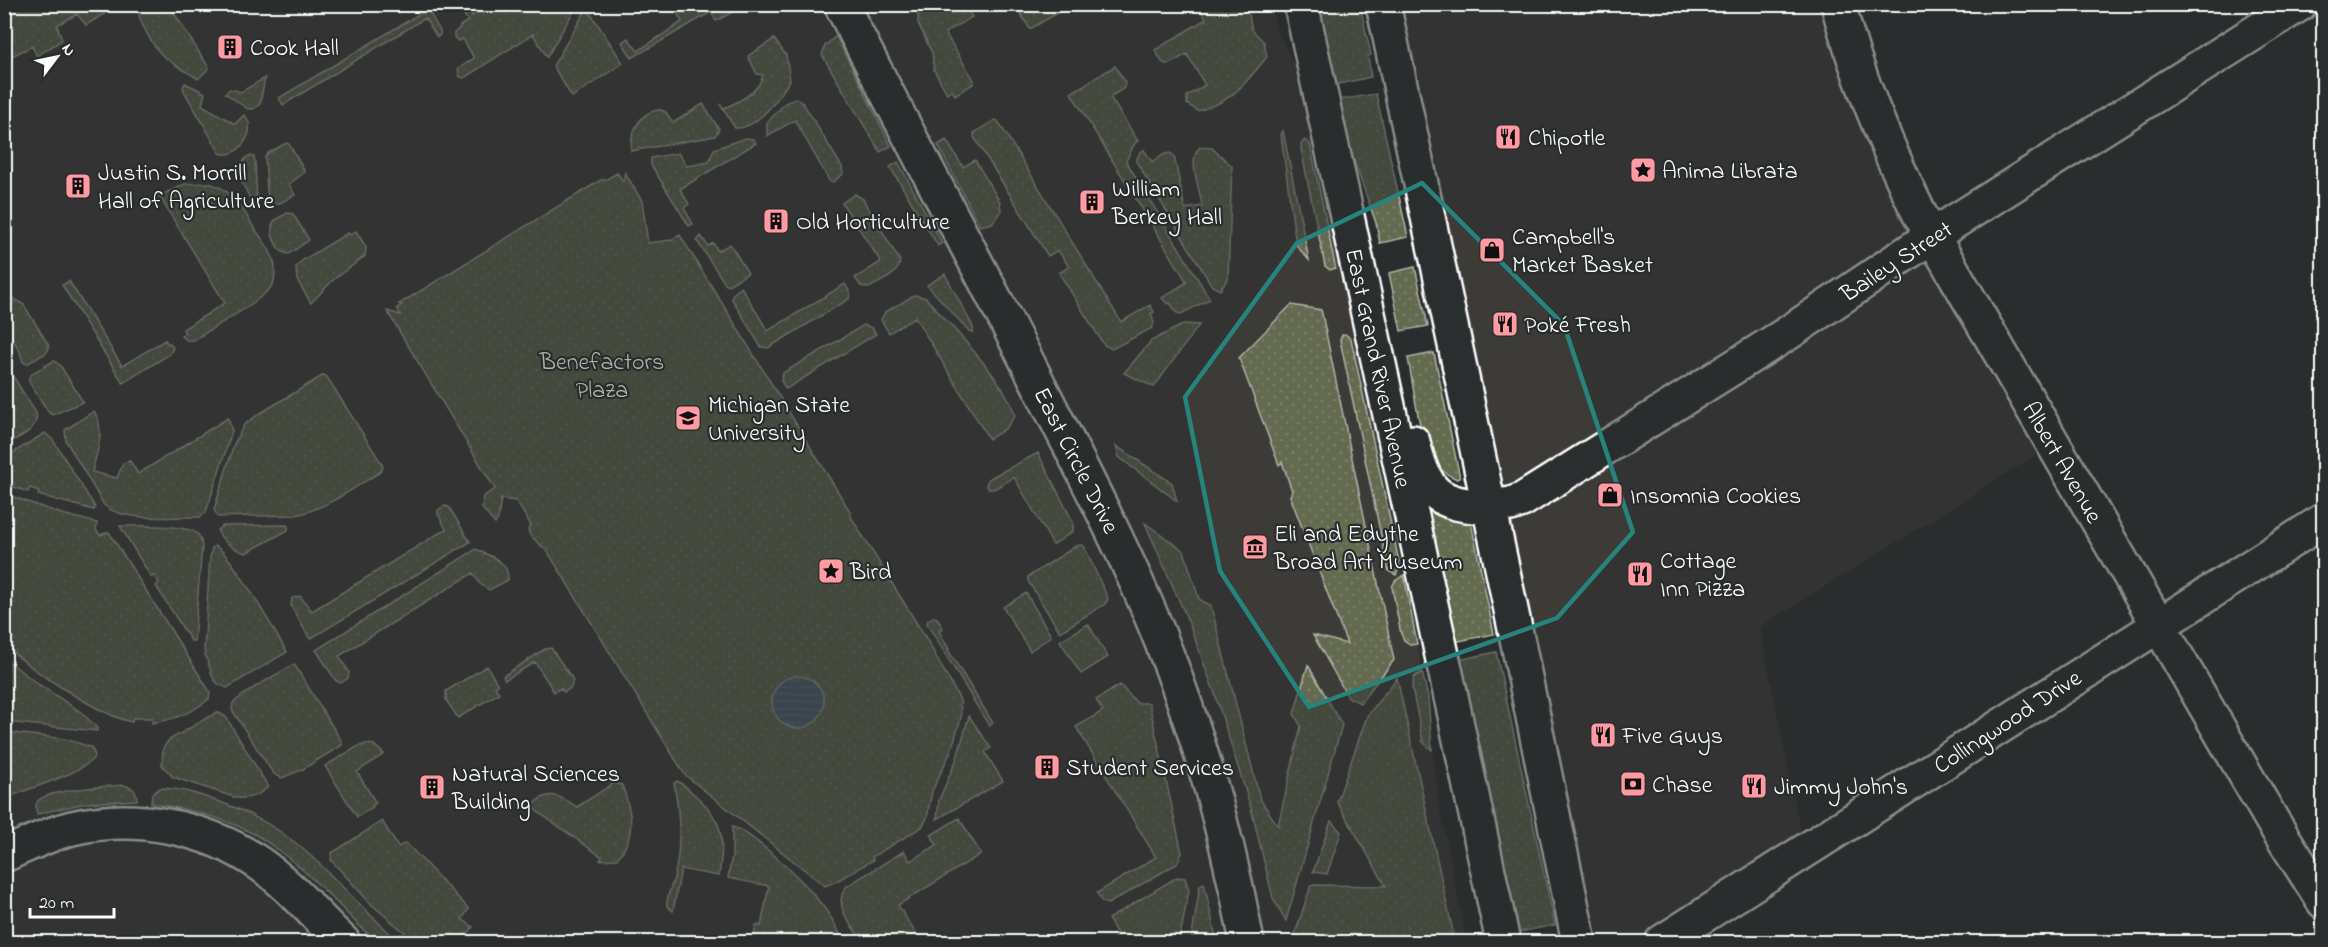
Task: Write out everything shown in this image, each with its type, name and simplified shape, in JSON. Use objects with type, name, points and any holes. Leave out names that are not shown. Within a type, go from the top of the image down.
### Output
[{"type":"street","name":"East Circle Drive","points":[[841,4],[968,244],[1124,552],[1160,636],[1192,726],[1223,831],[1247,942]]},
{"type":"street","name":"East Grand River Avenue","points":[[1301,4],[1444,658],[1503,942]]},
{"type":"street","points":[[1383,4],[1579,942]]},
{"type":"street","name":"Albert Avenue","points":[[1838,4],[1852,54],[1895,163],[1932,236],[2273,822],[2324,902]]},
{"type":"street","name":"Bailey Street","points":[[1364,299],[1387,327],[1419,467],[1427,482],[1437,494],[1451,503],[1489,507],[1511,504],[1522,500],[1788,333],[1932,236],[2300,4]]},
{"type":"street","name":"Collingwood Drive","points":[[1662,942],[2324,520]]},
{"type":"street","points":[[4,855],[40,838],[72,828],[108,822],[142,823],[176,828],[208,837],[238,850],[262,866],[285,885],[343,942]]},
{"type":"highlighted area","points":[[1422,183],[1564,325],[1633,532],[1557,618],[1309,707],[1220,571],[1185,397],[1297,243]]},
{"type":"shaded area","name":"Michigan State University","points":[[5,5],[1271,5],[1276,28],[1299,74],[1428,697],[1440,809],[1467,942],[5,942]]},
{"type":"shaded area","points":[[1390,5],[1835,5],[2051,446],[1760,627],[1806,858],[1670,942],[1587,942]]},
{"type":"green space","points":[[5,4],[116,5],[86,25],[77,14],[57,25],[62,40],[37,56],[32,46],[10,57],[5,49]]},
{"type":"green space","points":[[693,4],[746,5],[716,21],[711,12],[632,58],[622,42],[628,38],[638,51],[682,22],[675,9],[680,6],[683,10]]},
{"type":"green space","points":[[144,5],[169,5],[209,68],[198,79],[162,55],[155,46],[140,19],[139,9]]},
{"type":"green space","points":[[416,5],[425,5],[440,35],[437,37],[425,18],[283,105],[279,98],[421,13]]},
{"type":"green space","points":[[458,5],[465,5],[472,16],[491,5],[577,5],[547,57],[533,34],[464,78],[460,77],[458,69],[474,58],[463,39],[458,41],[454,37],[454,33],[460,26],[468,21]]},
{"type":"green space","points":[[933,5],[964,5],[972,17],[945,33],[974,80],[973,84],[955,95],[952,90],[947,93],[934,70],[932,53],[918,23],[918,14]]},
{"type":"green space","points":[[1015,5],[1034,5],[1038,11],[1049,5],[1071,5],[1030,29]]},
{"type":"green space","points":[[1198,5],[1247,5],[1252,30],[1264,42],[1267,57],[1230,97],[1198,111],[1187,104],[1187,96],[1205,85],[1187,54],[1168,65],[1162,62],[1155,50],[1206,19]]},
{"type":"green space","points":[[1317,5],[1360,5],[1371,55],[1368,56],[1371,77],[1334,85]]},
{"type":"green space","points":[[587,8],[623,63],[572,97],[553,66]]},
{"type":"green space","points":[[836,36],[891,146],[880,152],[822,55],[825,46]]},
{"type":"green space","points":[[774,39],[786,55],[790,80],[774,103],[759,118],[751,124],[735,128],[720,104],[724,108],[730,106],[753,91],[763,75],[757,74],[748,56]]},
{"type":"green space","points":[[1115,66],[1125,82],[1124,88],[1110,97],[1138,141],[1126,161],[1210,299],[1181,314],[1177,313],[1170,303],[1167,304],[1162,298],[1187,282],[1071,93]]},
{"type":"green space","points":[[265,78],[260,104],[253,109],[248,109],[225,93],[230,89],[241,92]]},
{"type":"green space","points":[[185,83],[205,93],[202,105],[235,124],[244,115],[248,121],[248,135],[239,148],[227,154],[220,153],[184,91]]},
{"type":"green space","points":[[1376,94],[1408,237],[1380,243],[1376,223],[1347,141],[1338,100]]},
{"type":"green space","points":[[796,98],[803,103],[842,167],[843,174],[833,182],[830,182],[795,120],[767,136],[767,123],[785,103]]},
{"type":"green space","points":[[703,104],[719,129],[715,136],[631,151],[635,130],[647,114],[661,110],[666,112],[673,123]]},
{"type":"green space","points":[[995,120],[998,121],[1121,322],[1150,305],[1154,312],[1151,313],[1154,323],[1152,328],[1112,349],[1104,345],[1059,273],[1069,267],[1058,250],[1048,256],[974,137],[974,133]]},
{"type":"green space","points":[[1283,131],[1309,260],[1296,245],[1281,135]]},
{"type":"green space","points":[[745,138],[753,139],[756,143],[680,189],[689,204],[684,208],[693,224],[689,226],[651,165],[651,158],[678,153],[687,166],[709,162],[714,149]]},
{"type":"green space","points":[[946,140],[963,167],[975,160],[1000,202],[1001,211],[992,223],[980,226],[938,145]]},
{"type":"green space","points":[[1305,140],[1310,144],[1335,265],[1335,268],[1330,270],[1325,266],[1301,149],[1301,144]]},
{"type":"green space","points":[[286,143],[289,144],[305,172],[289,184],[295,195],[270,208],[265,157]]},
{"type":"green space","points":[[1200,147],[1212,148],[1232,166],[1228,278],[1220,290],[1212,286],[1136,161],[1140,152],[1144,150],[1152,162],[1170,153],[1174,156],[1185,209],[1202,206],[1194,167],[1196,152]]},
{"type":"green space","points":[[250,156],[254,157],[255,162],[257,204],[254,206],[236,171]]},
{"type":"green space","points":[[898,162],[942,243],[938,246],[890,167]]},
{"type":"green space","name":"Benefactors Plaza","points":[[617,173],[623,181],[625,173],[642,201],[648,243],[671,240],[680,235],[851,513],[851,517],[927,640],[960,700],[961,718],[951,751],[932,791],[927,818],[922,827],[872,857],[873,860],[825,886],[685,775],[548,552],[530,535],[528,530],[531,525],[516,501],[501,499],[495,524],[482,508],[483,497],[495,489],[387,311],[401,315],[397,308],[402,305],[399,304],[601,180]]},
{"type":"green space","points":[[208,183],[223,189],[240,205],[272,256],[275,278],[268,291],[249,306],[194,340],[187,340],[181,336],[185,333],[183,329],[225,303],[159,196],[185,184]]},
{"type":"green space","points":[[855,194],[863,199],[900,261],[893,274],[869,288],[861,286],[855,278],[881,262],[842,203]]},
{"type":"green space","points":[[287,213],[293,214],[309,240],[289,254],[284,253],[277,246],[272,230],[274,221]]},
{"type":"green space","points":[[356,231],[366,247],[365,256],[334,279],[311,303],[297,280],[296,267],[303,260],[348,233],[350,235]]},
{"type":"green space","points":[[701,236],[708,246],[713,243],[718,251],[730,244],[748,273],[726,285],[697,241]]},
{"type":"green space","points":[[1415,267],[1428,326],[1401,331],[1389,273]]},
{"type":"green space","points":[[945,274],[973,327],[973,332],[969,331],[927,285]]},
{"type":"green space","points":[[69,281],[122,366],[165,340],[173,348],[170,354],[123,383],[62,285]]},
{"type":"green space","points":[[845,284],[850,293],[849,299],[768,348],[761,347],[732,299],[732,295],[741,287],[768,331]]},
{"type":"green space","points":[[5,293],[24,305],[48,344],[49,348],[46,353],[27,364],[23,362],[19,349],[5,329]]},
{"type":"green space","points":[[915,295],[926,298],[963,338],[990,371],[1010,403],[1015,416],[1005,429],[989,439],[915,317],[889,333],[881,320],[885,312]]},
{"type":"green space","points":[[1291,305],[1321,310],[1394,660],[1360,703],[1348,697],[1313,635],[1347,644],[1290,496],[1292,491],[1282,462],[1279,465],[1239,358]]},
{"type":"green space","points":[[1184,324],[1199,325],[1154,387],[1124,373],[1151,341]]},
{"type":"green space","points":[[864,325],[872,328],[876,334],[786,389],[781,381],[783,373]]},
{"type":"green space","points":[[1345,334],[1351,339],[1400,566],[1396,575],[1388,569],[1340,340]]},
{"type":"green space","points":[[1434,353],[1460,478],[1457,479],[1443,471],[1432,458],[1423,437],[1417,410],[1408,358]]},
{"type":"green space","points":[[54,361],[60,365],[83,402],[52,415],[29,382],[29,377]]},
{"type":"green space","points":[[4,362],[36,413],[35,424],[31,429],[5,445]]},
{"type":"green space","points":[[324,375],[383,468],[340,497],[308,512],[296,515],[218,517],[214,510],[234,444],[244,425]]},
{"type":"green space","points":[[94,411],[98,419],[100,434],[92,472],[117,478],[123,463],[130,461],[138,474],[228,418],[232,431],[206,512],[200,517],[149,517],[123,514],[104,505],[66,441],[65,430]]},
{"type":"green space","points":[[45,433],[53,440],[95,507],[94,510],[38,495],[39,491],[30,488],[28,492],[5,484],[5,458]]},
{"type":"green space","points":[[1116,446],[1172,483],[1177,501],[1119,457]]},
{"type":"green space","points":[[1038,453],[1073,522],[1073,531],[1053,545],[1014,477],[994,489],[989,489],[986,485],[992,477]]},
{"type":"green space","points":[[5,494],[62,514],[97,523],[96,530],[100,535],[109,532],[210,692],[209,699],[175,718],[152,723],[152,718],[133,718],[132,722],[102,710],[64,689],[13,652],[4,642]]},
{"type":"green space","points":[[445,506],[449,507],[470,542],[310,639],[291,606],[292,598],[300,596],[312,611],[446,529],[438,514],[438,510]]},
{"type":"green space","points":[[1425,507],[1471,522],[1494,634],[1453,642]]},
{"type":"green space","points":[[1145,523],[1184,551],[1199,599],[1211,606],[1260,799],[1278,826],[1301,726],[1294,714],[1308,665],[1342,725],[1286,921],[1273,898],[1251,808],[1215,694],[1189,623]]},
{"type":"green space","points":[[286,525],[288,530],[246,553],[229,545],[217,530],[223,526]]},
{"type":"green space","points":[[120,526],[182,528],[199,536],[202,546],[194,641],[191,641],[156,586],[159,583],[154,576],[151,577]]},
{"type":"green space","points":[[1081,545],[1084,546],[1108,599],[1105,604],[1060,632],[1028,581],[1028,577]]},
{"type":"green space","points":[[215,546],[222,551],[242,577],[287,652],[227,688],[218,684],[213,678],[204,651],[210,558],[212,548]]},
{"type":"green space","points":[[476,549],[502,564],[508,580],[489,590],[480,584],[473,573],[339,656],[349,672],[348,678],[341,683],[336,681],[316,650]]},
{"type":"green space","points":[[1404,575],[1417,644],[1411,645],[1404,640],[1401,634],[1392,587],[1395,581]]},
{"type":"green space","points":[[1026,593],[1051,636],[1030,651],[1003,607]]},
{"type":"green space","points":[[933,617],[937,618],[943,628],[939,631],[948,650],[993,723],[989,726],[927,624],[928,620]]},
{"type":"green space","points":[[1088,624],[1108,657],[1081,674],[1060,641]]},
{"type":"green space","points":[[551,648],[573,680],[571,688],[564,692],[561,688],[554,692],[535,662],[505,680],[503,676],[545,649]]},
{"type":"green space","points":[[1496,652],[1555,925],[1515,933],[1458,660]]},
{"type":"green space","points":[[4,658],[81,712],[97,728],[97,731],[5,722]]},
{"type":"green space","points":[[294,664],[342,745],[303,769],[282,778],[274,774],[232,710],[233,703],[250,690]]},
{"type":"green space","points":[[487,666],[498,685],[495,687],[499,693],[458,718],[446,700],[446,691]]},
{"type":"green space","points":[[1422,672],[1428,697],[1432,750],[1423,742],[1412,688],[1414,677]]},
{"type":"green space","points":[[1397,678],[1453,932],[1450,942],[1300,942],[1295,934],[1311,885],[1386,886],[1337,802],[1367,716]]},
{"type":"green space","points":[[1120,685],[1137,703],[1149,703],[1182,853],[1177,864],[1108,904],[1102,902],[1097,893],[1156,857],[1076,727],[1103,711],[1096,700]]},
{"type":"green space","points":[[217,712],[226,717],[268,787],[257,795],[237,798],[173,777],[162,765],[163,748],[169,740]]},
{"type":"green space","points":[[969,716],[991,748],[985,752],[1003,781],[937,819],[939,800],[957,758]]},
{"type":"green space","points":[[5,732],[65,739],[91,747],[95,755],[81,768],[69,774],[7,798],[4,794]]},
{"type":"green space","points":[[366,744],[374,745],[384,754],[357,772],[376,803],[357,817],[325,766]]},
{"type":"green space","points":[[677,781],[705,804],[712,813],[720,831],[722,851],[719,876],[681,869],[673,911],[667,906],[667,902],[674,878],[679,842],[678,807],[674,783]]},
{"type":"green space","points":[[614,783],[622,785],[631,824],[628,841],[617,859],[600,860],[602,857],[531,807],[543,797],[554,796],[577,807]]},
{"type":"green space","points":[[124,785],[134,790],[137,800],[85,803],[37,814],[38,801],[53,794],[78,789]]},
{"type":"green space","points":[[160,788],[188,792],[228,805],[280,831],[313,858],[400,942],[376,942],[304,871],[256,835],[205,814],[151,803],[152,794]]},
{"type":"green space","points":[[959,818],[981,854],[898,905],[921,942],[863,942],[842,908],[841,900],[847,886],[904,851],[910,861],[937,845],[931,835]]},
{"type":"green space","points":[[382,821],[398,847],[406,843],[469,909],[462,919],[473,927],[462,942],[416,942],[371,904],[331,860],[332,853]]},
{"type":"green space","points":[[1331,821],[1341,832],[1327,874],[1313,872]]},
{"type":"green space","points":[[732,827],[763,846],[808,888],[831,917],[843,942],[753,942],[756,925],[761,926],[769,886],[728,878],[732,856]]},
{"type":"green space","points":[[1177,877],[1185,878],[1189,890],[1179,942],[1108,942],[1118,935],[1108,919]]},
{"type":"green space","points":[[1204,883],[1217,942],[1191,942],[1200,885]]},
{"type":"water","points":[[793,676],[803,676],[817,683],[824,702],[817,721],[803,728],[793,728],[783,724],[776,717],[772,707],[772,697],[776,687],[783,680]]},
{"type":"place","name":"Cook Hall","points":[[230,47]]},
{"type":"place","name":"Chipotle","points":[[1508,137]]},
{"type":"place","name":"Anima Librata","points":[[1643,170]]},
{"type":"place","name":"Justin S. Morrill Hall of Agriculture","points":[[78,186]]},
{"type":"place","name":"William Berkey Hall","points":[[1092,202]]},
{"type":"place","name":"Old Horticulture","points":[[776,221]]},
{"type":"place","name":"Campbell's Market Basket","points":[[1492,250]]},
{"type":"place","name":"Poké Fresh","points":[[1505,324]]},
{"type":"place","name":"Michigan State University","points":[[688,418]]},
{"type":"place","name":"Insomnia Cookies","points":[[1610,495]]},
{"type":"place","name":"Eli and Edythe Broad Art Museum","points":[[1255,547]]},
{"type":"place","name":"Bird","points":[[831,571]]},
{"type":"place","name":"Cottage Inn Pizza","points":[[1640,574]]},
{"type":"place","name":"Five Guys","points":[[1603,735]]},
{"type":"place","name":"Student Services","points":[[1047,767]]},
{"type":"place","name":"Chase","points":[[1633,784]]},
{"type":"place","name":"Jimmy John's","points":[[1754,786]]},
{"type":"place","name":"Natural Sciences Building","points":[[432,787]]}]
